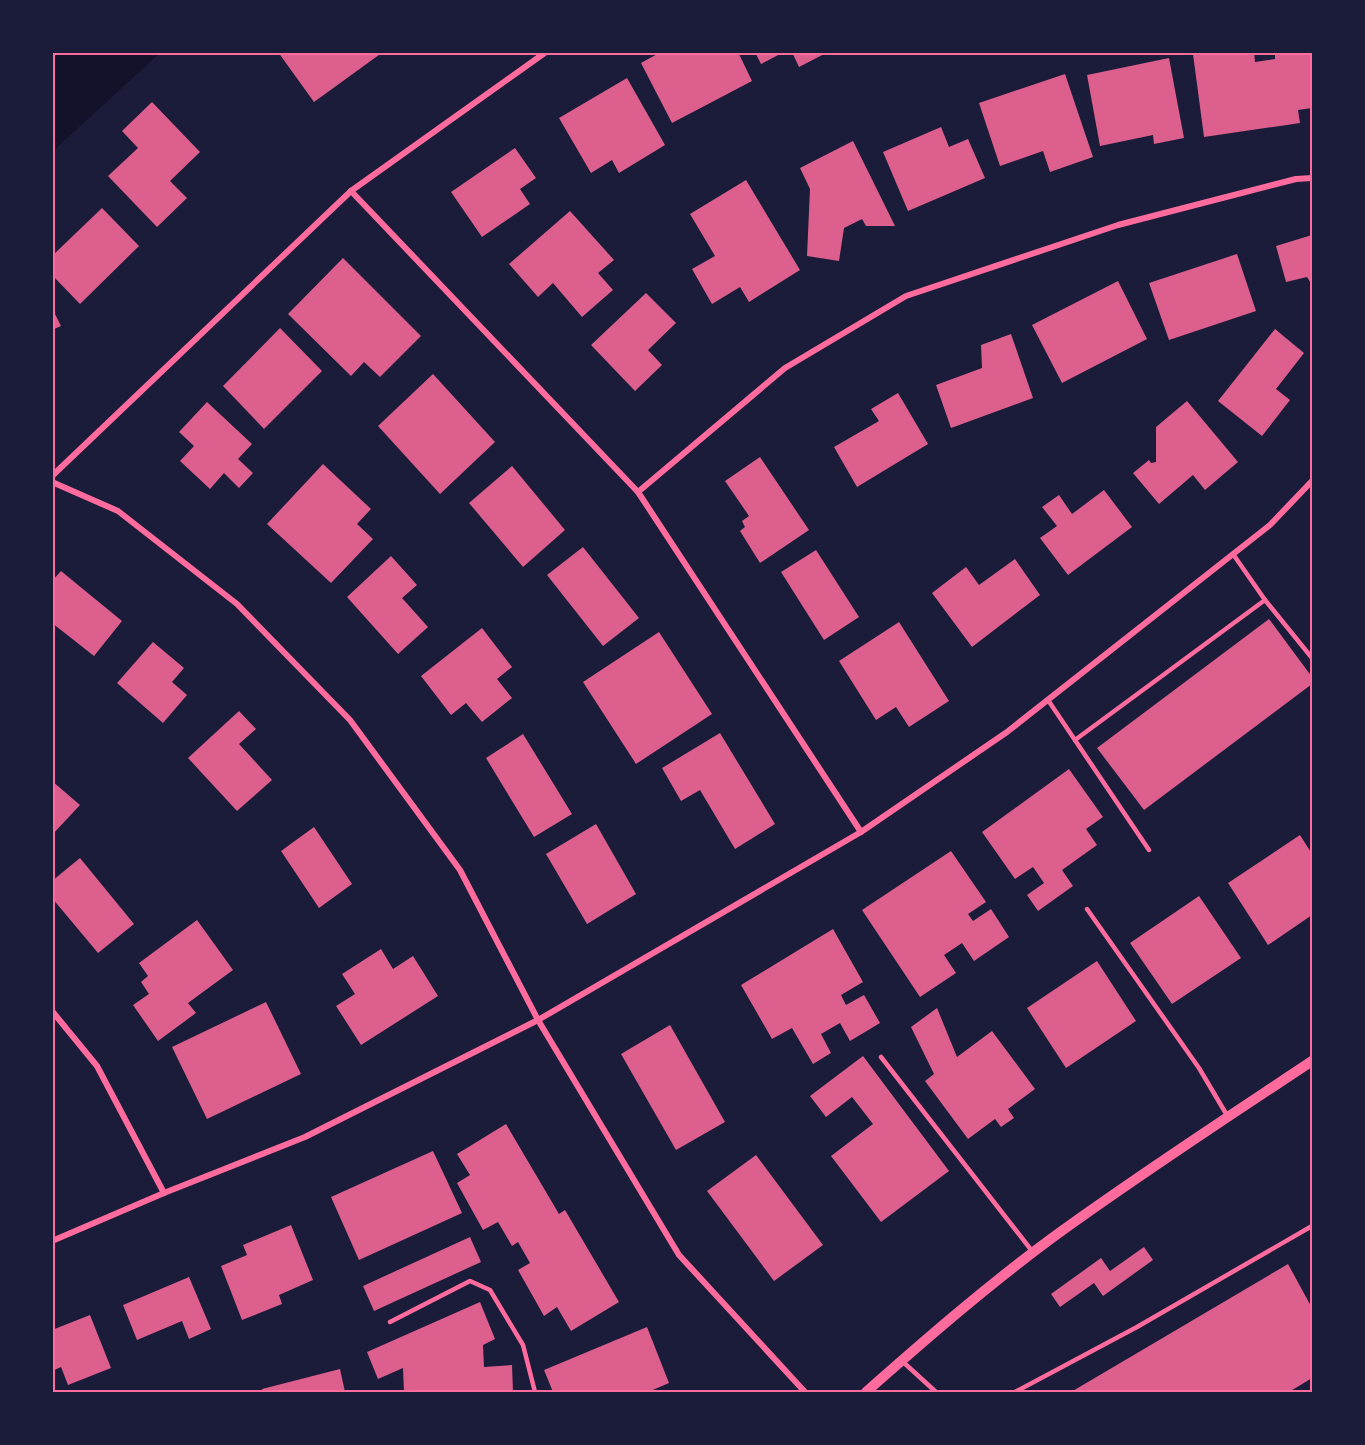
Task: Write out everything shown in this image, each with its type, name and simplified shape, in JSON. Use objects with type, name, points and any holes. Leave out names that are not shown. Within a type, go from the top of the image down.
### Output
[{"type":"street","points":[[52,476],[351,191],[546,52]]},
{"type":"street","points":[[638,492],[785,368],[906,296],[1119,225],[1296,179],[1312,178]]},
{"type":"street","points":[[351,191],[638,492],[861,832]]},
{"type":"street","points":[[52,1241],[164,1193],[305,1137],[538,1020],[861,832],[1007,732],[1270,525],[1312,481]]},
{"type":"street","points":[[52,482],[118,511],[237,604],[350,720],[460,870],[538,1020],[679,1255],[804,1392]]},
{"type":"street","points":[[52,1011],[97,1066],[164,1193]]},
{"type":"street","points":[[866,1392],[1033,1253],[1146,1172],[1312,1061]]},
{"type":"lane","points":[[1233,554],[1265,600],[1312,658]]},
{"type":"lane","points":[[1075,740],[1265,600]]},
{"type":"lane","points":[[1048,700],[1149,850]]},
{"type":"lane","points":[[1087,909],[1199,1068],[1228,1117]]},
{"type":"lane","points":[[881,1057],[1033,1253]]},
{"type":"lane","points":[[1015,1392],[1137,1328],[1312,1226]]},
{"type":"lane","points":[[390,1322],[470,1281],[490,1290],[523,1345],[535,1392]]},
{"type":"lane","points":[[902,1360],[936,1392]]},
{"type":"shaded area","points":[[53,52],[160,52],[160,53],[53,151]]},
{"type":"building","points":[[278,52],[383,52],[314,102]]},
{"type":"building","points":[[661,52],[738,52],[752,81],[672,123],[641,63]]},
{"type":"building","points":[[755,52],[784,52],[761,64]]},
{"type":"building","points":[[792,52],[828,52],[799,67]]},
{"type":"building","points":[[1254,52],[1255,62],[1275,59],[1275,52],[1312,52],[1312,96],[1310,96],[1312,108],[1298,110],[1300,123],[1204,137],[1193,54]]},
{"type":"building","points":[[1169,58],[1184,138],[1154,144],[1153,135],[1100,146],[1087,75]]},
{"type":"building","points":[[1065,74],[1093,157],[1050,172],[1043,151],[1000,166],[979,103]]},
{"type":"building","points":[[627,78],[665,145],[619,173],[612,160],[591,173],[559,118]]},
{"type":"building","points":[[152,102],[200,152],[170,181],[187,198],[157,227],[108,176],[138,148],[122,131]]},
{"type":"building","points":[[941,127],[949,147],[968,139],[985,178],[908,211],[883,152]]},
{"type":"building","points":[[853,141],[895,226],[866,226],[862,219],[844,228],[839,261],[807,256],[810,189],[800,168]]},
{"type":"building","points":[[515,148],[536,178],[520,189],[530,204],[482,237],[451,192]]},
{"type":"building","points":[[746,180],[800,270],[749,302],[740,287],[712,304],[692,269],[715,256],[690,214]]},
{"type":"building","points":[[102,208],[139,246],[80,304],[52,275],[52,256]]},
{"type":"building","points":[[570,211],[614,260],[598,273],[613,290],[582,317],[553,283],[538,297],[509,264]]},
{"type":"building","points":[[1312,235],[1312,285],[1307,277],[1286,282],[1276,246]]},
{"type":"building","points":[[1237,254],[1256,311],[1169,340],[1149,283]]},
{"type":"building","points":[[343,258],[421,336],[380,377],[364,362],[351,376],[288,314]]},
{"type":"building","points":[[1118,281],[1147,339],[1062,383],[1032,325]]},
{"type":"building","points":[[646,293],[676,323],[648,350],[662,365],[635,391],[591,345]]},
{"type":"building","points":[[52,308],[61,326],[52,330]]},
{"type":"building","points":[[280,328],[322,371],[264,429],[223,386]]},
{"type":"building","points":[[1275,329],[1304,353],[1276,389],[1290,400],[1262,436],[1218,401]]},
{"type":"building","points":[[1011,334],[1033,398],[951,428],[936,385],[982,368],[981,345]]},
{"type":"building","points":[[433,374],[495,442],[440,494],[378,426]]},
{"type":"building","points":[[898,393],[928,444],[857,487],[834,447],[879,421],[871,409]]},
{"type":"building","points":[[1187,401],[1238,462],[1205,490],[1193,475],[1159,504],[1133,473],[1149,460],[1151,463],[1156,462],[1156,427]]},
{"type":"building","points":[[207,402],[252,444],[238,459],[253,473],[239,488],[224,473],[210,489],[180,461],[194,446],[179,432]]},
{"type":"building","points":[[760,457],[809,530],[760,563],[740,531],[745,527],[742,521],[749,516],[725,481]]},
{"type":"building","points":[[323,464],[371,509],[357,524],[373,539],[331,583],[267,524]]},
{"type":"building","points":[[512,466],[565,530],[523,567],[469,503]]},
{"type":"building","points":[[1104,490],[1132,527],[1068,575],[1040,538],[1057,526],[1042,507],[1059,495],[1072,514]]},
{"type":"building","points":[[583,547],[639,618],[603,646],[547,575]]},
{"type":"building","points":[[816,550],[859,617],[824,640],[781,572]]},
{"type":"building","points":[[391,556],[417,585],[402,598],[428,627],[398,654],[347,597]]},
{"type":"building","points":[[1015,559],[1040,595],[972,647],[932,593],[966,567],[979,585]]},
{"type":"building","points":[[61,571],[122,621],[94,656],[52,623],[52,581]]},
{"type":"building","points":[[1269,619],[1312,677],[1312,684],[1144,810],[1097,748]]},
{"type":"building","points":[[899,622],[949,701],[909,727],[896,707],[876,720],[839,661]]},
{"type":"building","points":[[482,628],[512,667],[497,679],[512,698],[482,722],[466,703],[451,715],[421,676]]},
{"type":"building","points":[[659,632],[712,714],[636,764],[583,682]]},
{"type":"building","points":[[153,642],[184,668],[172,682],[187,695],[163,723],[117,683]]},
{"type":"building","points":[[239,711],[256,729],[239,744],[272,780],[237,811],[188,758]]},
{"type":"building","points":[[720,733],[775,824],[735,849],[700,790],[681,801],[662,768]]},
{"type":"building","points":[[523,734],[572,814],[534,837],[486,758]]},
{"type":"building","points":[[1069,769],[1103,817],[1086,829],[1097,845],[1062,870],[1073,886],[1038,911],[1027,895],[1044,883],[1033,867],[1015,879],[982,832]]},
{"type":"building","points":[[52,781],[80,805],[52,835]]},
{"type":"building","points":[[596,824],[636,894],[587,924],[546,854]]},
{"type":"building","points":[[314,827],[352,884],[319,908],[281,851]]},
{"type":"building","points":[[1300,835],[1312,854],[1312,915],[1268,945],[1228,883]]},
{"type":"building","points":[[951,851],[986,902],[968,914],[973,921],[991,909],[1009,937],[974,961],[962,943],[944,955],[956,973],[920,997],[862,910]]},
{"type":"building","points":[[80,858],[134,924],[98,953],[52,898],[52,881]]},
{"type":"building","points":[[1199,896],[1241,958],[1172,1004],[1130,943]]},
{"type":"building","points":[[197,920],[233,970],[188,1003],[196,1013],[158,1041],[133,1005],[149,994],[141,982],[148,976],[139,963]]},
{"type":"building","points":[[833,929],[863,982],[841,995],[846,1005],[864,995],[880,1023],[850,1041],[840,1023],[821,1034],[831,1053],[813,1064],[792,1028],[772,1039],[741,985]]},
{"type":"building","points":[[381,949],[393,969],[413,956],[438,996],[361,1045],[336,1006],[355,994],[342,974]]},
{"type":"building","points":[[1097,961],[1136,1021],[1066,1068],[1027,1008]]},
{"type":"building","points":[[266,1002],[301,1074],[207,1119],[172,1047]]},
{"type":"building","points":[[937,1008],[957,1057],[992,1031],[1035,1089],[1008,1109],[1014,1118],[1001,1127],[995,1119],[968,1139],[925,1081],[934,1074],[911,1027]]},
{"type":"building","points":[[670,1025],[725,1122],[676,1150],[621,1054]]},
{"type":"building","points":[[863,1056],[949,1171],[881,1222],[831,1156],[873,1124],[852,1097],[826,1117],[810,1096]]},
{"type":"building","points":[[506,1124],[559,1214],[565,1210],[619,1302],[571,1331],[557,1307],[544,1316],[518,1270],[530,1263],[518,1242],[512,1246],[498,1222],[483,1230],[457,1183],[470,1175],[457,1154]]},
{"type":"building","points":[[433,1151],[462,1213],[359,1260],[331,1197]]},
{"type":"building","points":[[756,1155],[823,1245],[774,1281],[707,1191]]},
{"type":"building","points":[[291,1225],[313,1280],[279,1295],[282,1304],[242,1320],[221,1266],[247,1255],[243,1245]]},
{"type":"building","points":[[470,1237],[481,1262],[374,1311],[363,1286]]},
{"type":"building","points":[[1144,1247],[1153,1260],[1103,1296],[1094,1283],[1060,1307],[1051,1294],[1101,1258],[1110,1271]]},
{"type":"building","points":[[1288,1264],[1312,1308],[1312,1378],[1289,1392],[1071,1392]]},
{"type":"building","points":[[189,1277],[211,1329],[189,1339],[182,1321],[137,1340],[123,1305]]},
{"type":"building","points":[[480,1302],[495,1339],[483,1345],[484,1367],[512,1365],[513,1392],[404,1392],[403,1368],[378,1379],[367,1352]]},
{"type":"building","points":[[90,1315],[111,1368],[68,1385],[61,1367],[52,1371],[52,1330]]},
{"type":"building","points":[[647,1327],[669,1383],[648,1392],[553,1392],[544,1370]]},
{"type":"building","points":[[340,1369],[345,1392],[263,1392],[262,1389]]}]
